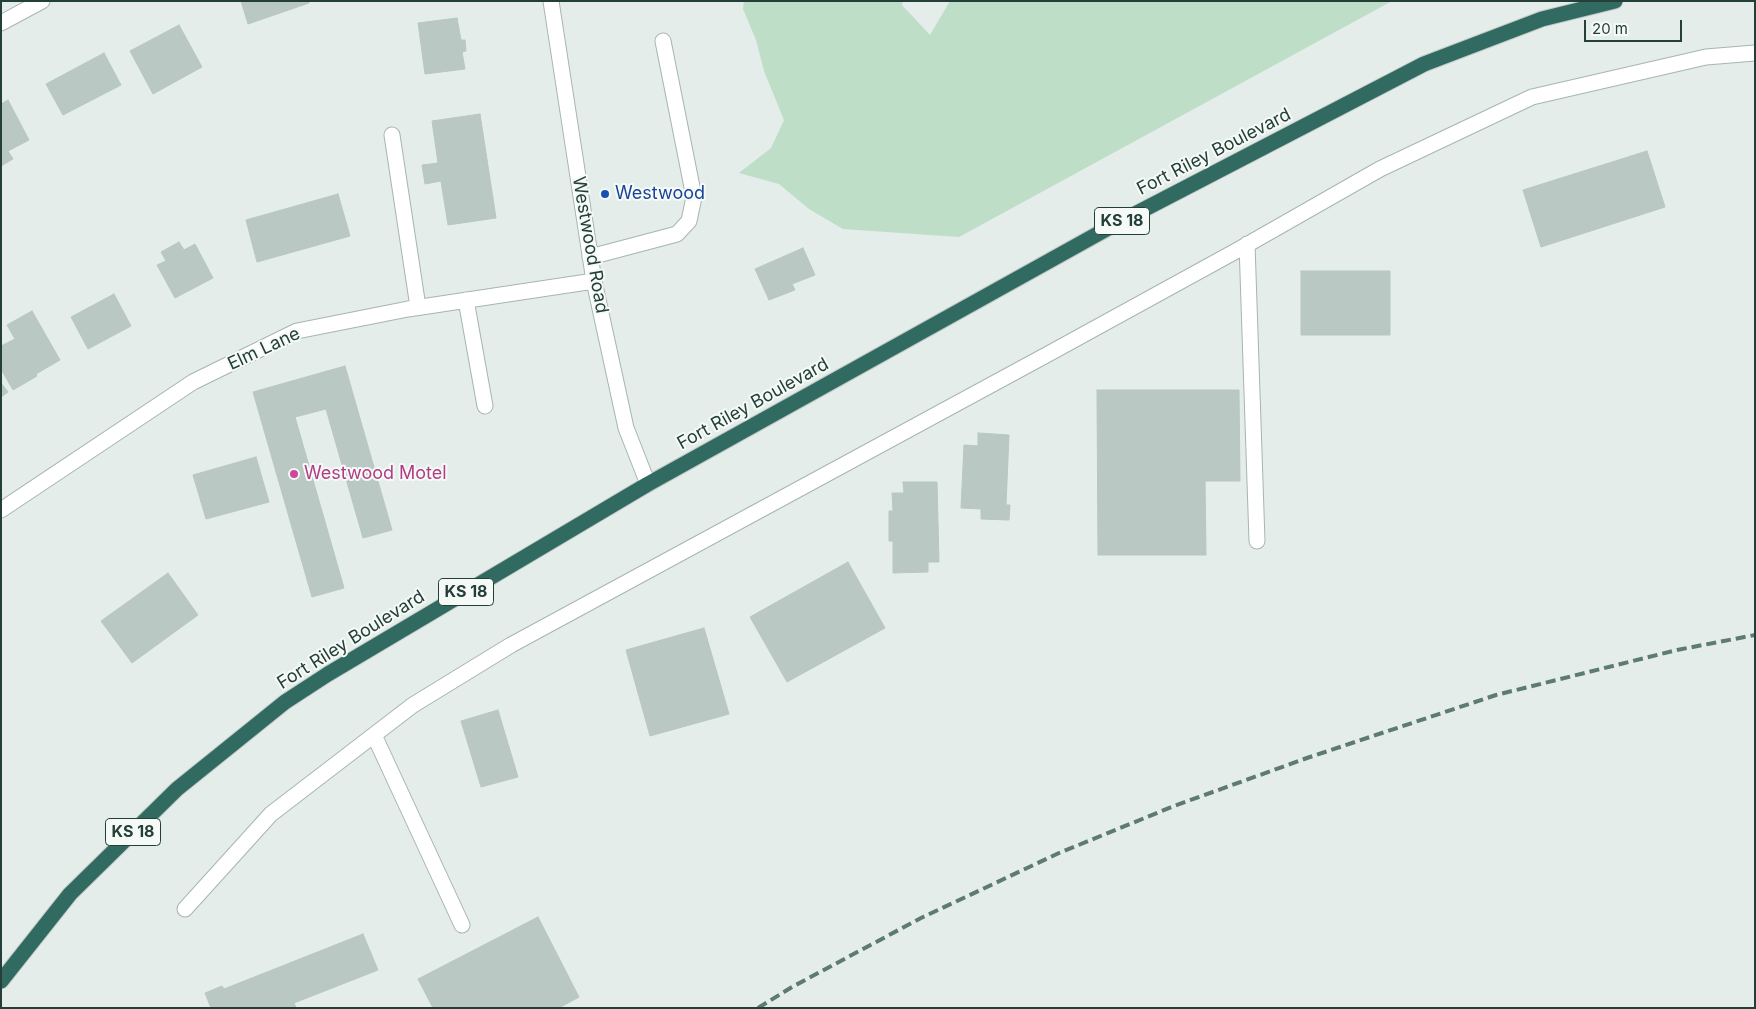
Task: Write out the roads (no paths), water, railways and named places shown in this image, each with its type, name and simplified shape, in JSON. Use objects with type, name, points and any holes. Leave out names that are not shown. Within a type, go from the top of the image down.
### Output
[{"type":"highway","name":"Fort Riley Boulevard","points":[[1,982],[70,894],[177,789],[285,702],[328,674],[648,484],[1112,226],[1424,64],[1542,18],[1615,1]]},
{"type":"street","points":[[1,23],[42,1]]},
{"type":"street","name":"Westwood Road","points":[[551,1],[594,281],[626,428],[648,484]]},
{"type":"street","points":[[590,257],[677,234],[689,221],[694,197],[663,41]]},
{"type":"street","points":[[185,909],[271,814],[413,705],[511,645],[1247,244],[1380,169],[1532,97],[1706,57],[1755,53]]},
{"type":"street","points":[[392,135],[418,307]]},
{"type":"street","points":[[1247,244],[1257,542]]},
{"type":"street","name":"Elm Lane","points":[[1,510],[193,382],[297,330],[418,307],[594,281]]},
{"type":"street","points":[[466,300],[485,406]]},
{"type":"street","points":[[374,735],[462,924]]},
{"type":"railway","points":[[758,1008],[792,987],[921,918],[1059,853],[1174,806],[1307,758],[1496,695],[1677,650],[1755,635]]},
{"type":"place","name":"Westwood","points":[[605,194]]},
{"type":"place","name":"Westwood Motel","points":[[294,474]]}]
